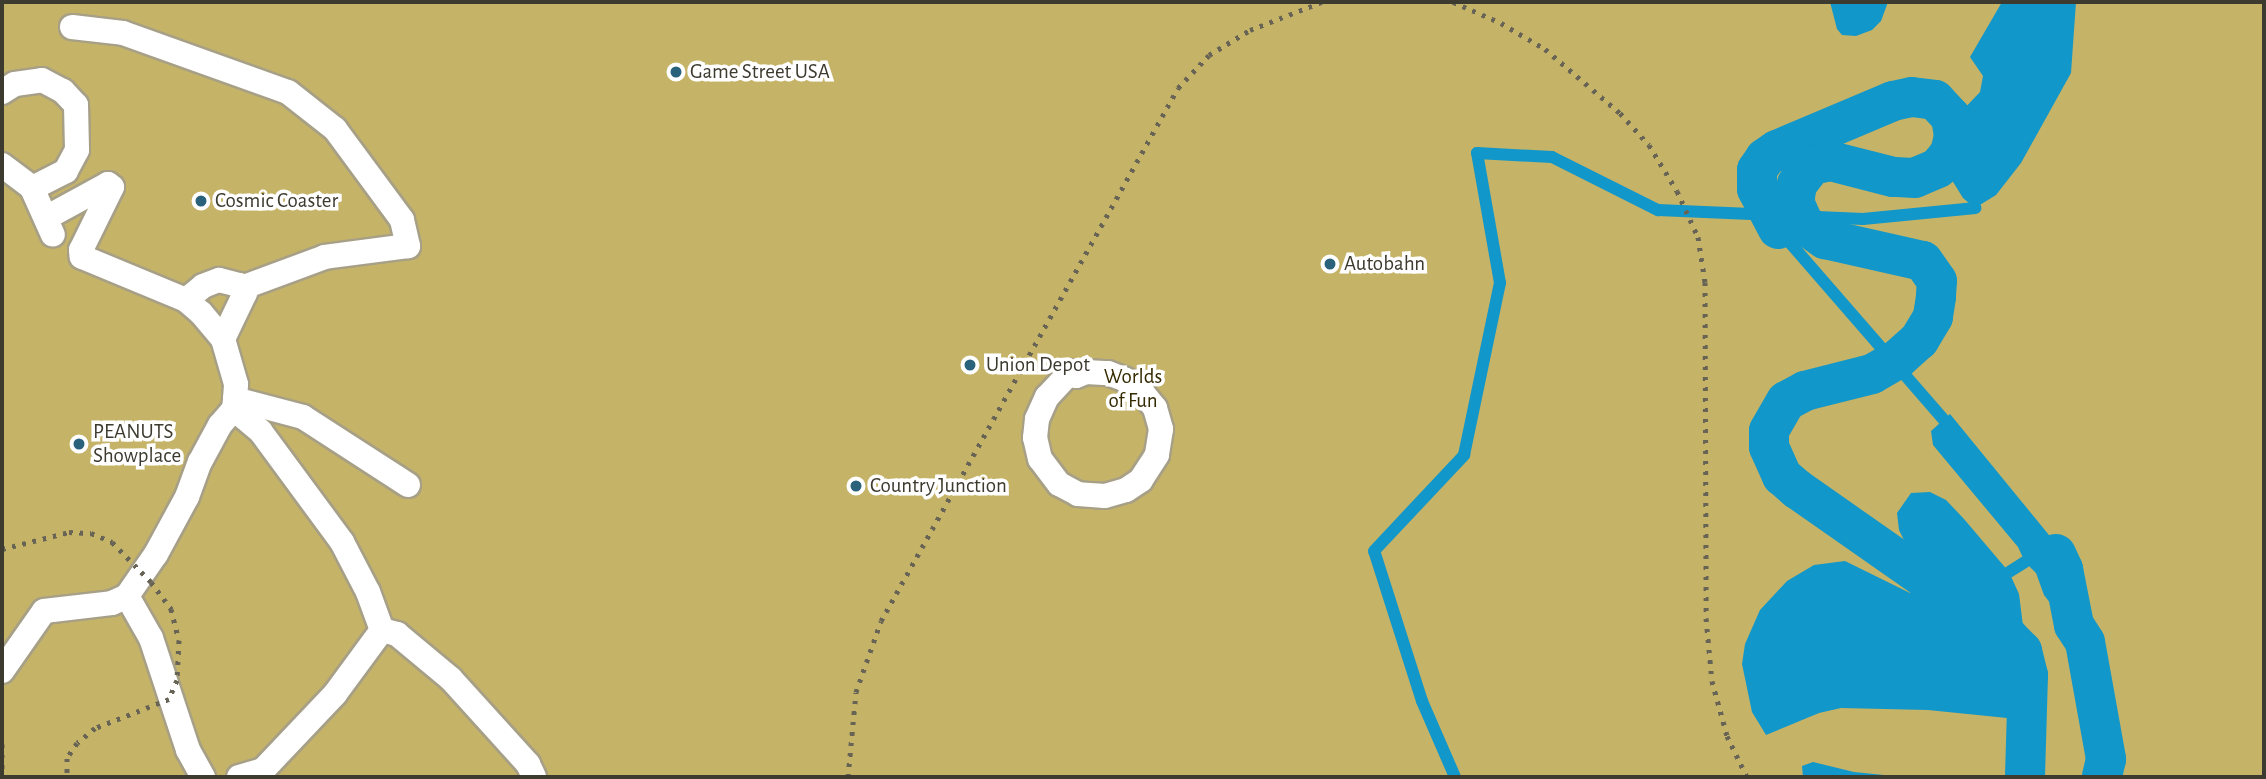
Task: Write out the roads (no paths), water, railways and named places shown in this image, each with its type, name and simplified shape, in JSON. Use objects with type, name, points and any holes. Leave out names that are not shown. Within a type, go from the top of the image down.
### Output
[{"type":"street","points":[[72,27],[123,33],[288,92],[335,129],[402,220],[408,246],[325,257],[241,288]]},
{"type":"street","points":[[2,92],[15,84],[42,80],[63,91],[76,105],[77,150],[66,171],[32,188]]},
{"type":"street","points":[[2,164],[32,188],[63,240],[186,300],[223,339],[236,384],[234,404],[220,425],[181,509],[156,554],[127,596],[112,603],[44,611],[2,671]]},
{"type":"street","points":[[186,300],[203,286],[219,280],[241,288],[245,293],[223,339]]},
{"type":"street","points":[[1070,372],[1076,376],[1086,372],[1108,373],[1124,379],[1149,400],[1161,429],[1160,444],[1148,471],[1126,490],[1105,496],[1078,494],[1059,484],[1045,469],[1037,449],[1037,419],[1047,397],[1070,372]]},
{"type":"street","points":[[234,404],[303,417],[408,485]]},
{"type":"street","points":[[234,404],[261,432],[342,542],[368,592],[382,630]]},
{"type":"street","points":[[127,596],[151,638],[188,750],[203,777]]},
{"type":"street","points":[[239,777],[263,770],[335,694],[382,630]]},
{"type":"street","points":[[382,630],[397,634],[451,679],[520,754],[534,777]]},
{"type":"water","points":[[1830,2],[1888,2],[1881,21],[1872,30],[1856,36],[1842,35],[1837,29]]},
{"type":"water","points":[[2002,2],[2076,2],[2071,73],[2021,163],[1996,195],[1975,208],[1963,198],[1950,177],[1943,153],[1945,136],[1935,115],[1938,101],[1944,95],[1960,113],[1980,92],[1983,76],[1970,57]]},
{"type":"water","points":[[1950,414],[2062,551],[2070,571],[2075,604],[2054,608],[2044,595],[2036,573],[2025,562],[2018,547],[1933,445],[1931,431]]},
{"type":"water","points":[[1930,492],[1946,500],[1964,519],[2009,572],[2019,594],[2025,642],[2019,713],[2007,718],[1928,710],[1841,708],[1819,713],[1766,735],[1752,712],[1742,664],[1745,644],[1760,610],[1787,581],[1814,565],[1845,561],[1910,593],[1928,583],[1928,566],[1904,540],[1899,530],[1897,513],[1911,493]]},
{"type":"water","points":[[1813,762],[1854,772],[1904,777],[1803,777],[1802,766]]},
{"type":"waterway","points":[[1778,229],[1757,189],[1757,170],[1765,158],[1777,150],[1893,101],[1912,97],[1935,100],[1951,117],[1954,136],[1950,153],[1938,168],[1915,178],[1893,177],[1830,161],[1812,165],[1797,184],[1794,202],[1804,224],[1825,239],[1923,261],[1937,281],[1936,297],[1933,317],[1919,340],[1898,359],[1872,374],[1805,391],[1786,401],[1769,431],[1769,447],[1782,476],[1797,489],[2008,637],[2022,651],[2028,675],[2025,777]]},
{"type":"waterway","points":[[1455,777],[1422,701],[1374,551],[1464,455],[1500,283],[1477,153],[1552,157],[1658,210],[1863,219],[1975,208]]},
{"type":"waterway","points":[[1778,229],[1952,429]]},
{"type":"waterway","points":[[2056,554],[2063,569],[2074,625],[2085,642],[2106,759],[2102,777]]},
{"type":"waterway","points":[[2009,572],[2025,562]]},
{"type":"railway","points":[[848,777],[856,692],[881,621],[1178,88],[1209,55],[1250,30],[1322,2]]},
{"type":"railway","points":[[1453,2],[1501,23],[1545,49],[1620,113],[1649,145],[1677,191],[1698,237],[1705,282],[1706,618],[1712,681],[1727,736],[1747,777]]},
{"type":"railway","points":[[2,549],[69,532],[91,533],[112,542],[151,582],[171,609],[179,640],[177,680],[169,699],[95,728],[77,743],[67,758],[67,777]]},
{"type":"railway","points":[[2,744],[2,774]]},
{"type":"place","name":"Game Street USA","points":[[676,72]]},
{"type":"place","name":"Cosmic Coaster","points":[[201,201]]},
{"type":"place","name":"Autobahn","points":[[1330,264]]},
{"type":"place","name":"Union Depot","points":[[970,365]]},
{"type":"place","name":"PEANUTS Showplace","points":[[79,444]]},
{"type":"place","name":"Country Junction","points":[[856,486]]},
{"type":"park label","name":"Worlds of Fun","points":[[1133,389]]}]
